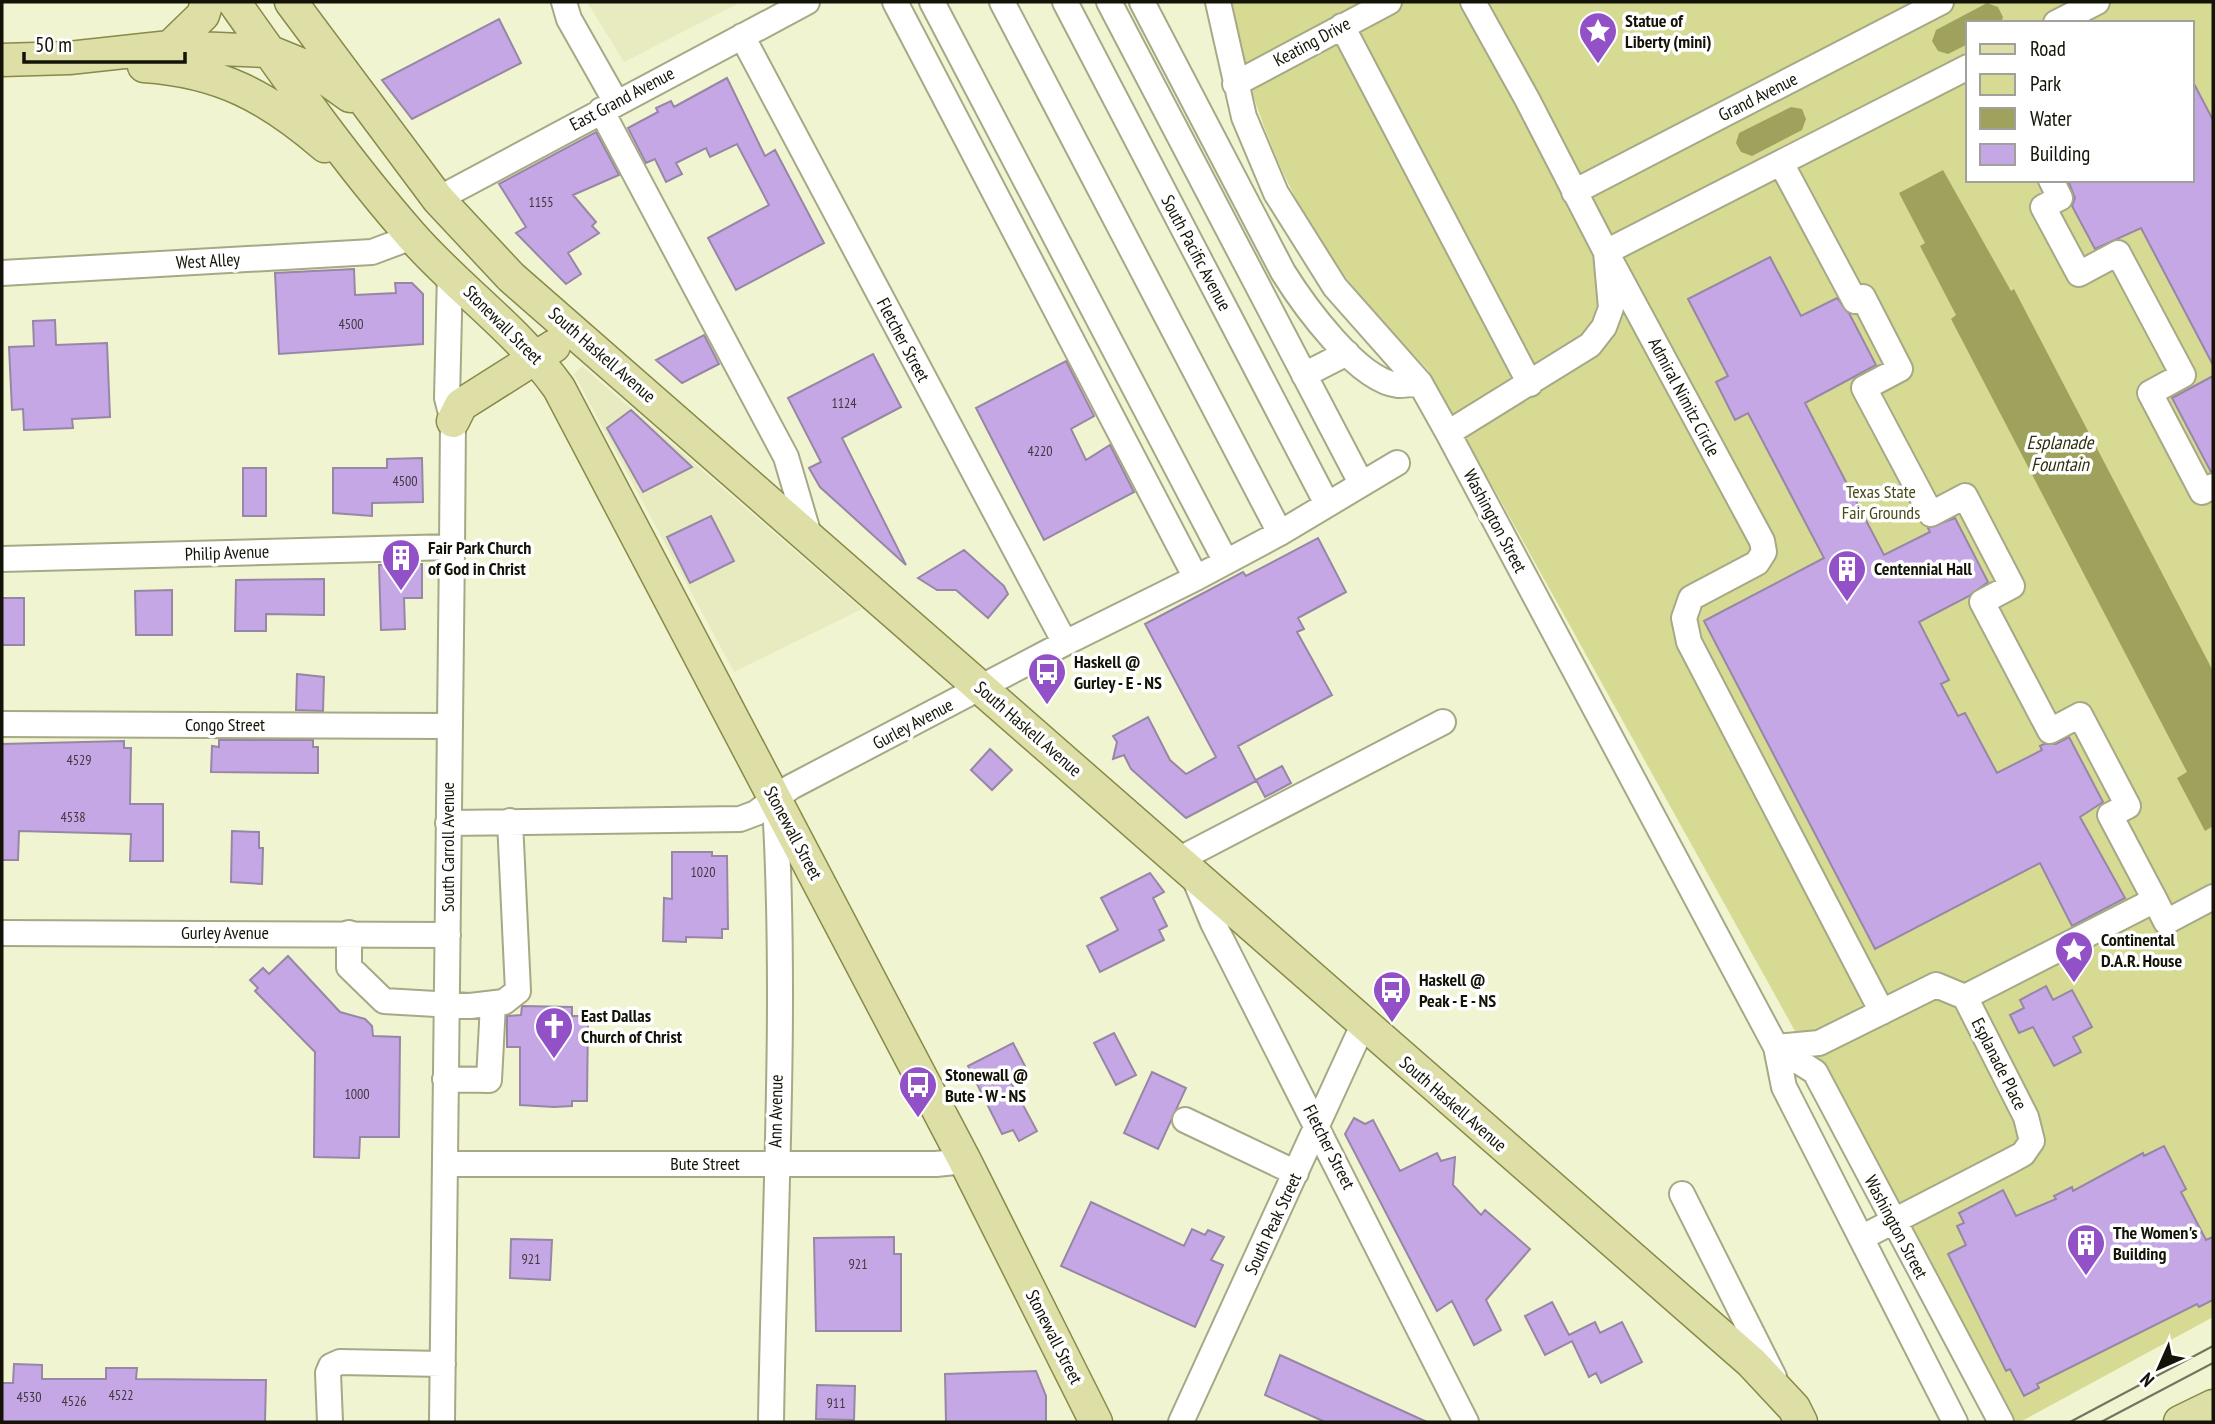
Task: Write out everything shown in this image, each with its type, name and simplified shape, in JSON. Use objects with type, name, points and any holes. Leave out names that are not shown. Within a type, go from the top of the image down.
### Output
[{"type":"main road","points":[[170,47],[203,15],[208,2]]},
{"type":"main road","points":[[234,2],[368,182],[412,237],[450,273]]},
{"type":"main road","points":[[228,82],[248,74],[268,51],[293,3]]},
{"type":"main road","name":"South Haskell Avenue","points":[[293,3],[368,108],[438,199],[511,277],[1751,1362],[1799,1412]]},
{"type":"main road","points":[[2,60],[69,58],[170,47],[268,51],[312,69],[368,108]]},
{"type":"main road","points":[[69,58],[183,69],[228,82],[266,100],[368,182]]},
{"type":"main road","name":"Stonewall Street","points":[[450,273],[537,357],[559,388],[965,1161],[1096,1422]]},
{"type":"main road","points":[[453,421],[461,405],[574,331]]},
{"type":"main road","points":[[2180,1422],[2213,1406]]},
{"type":"street","points":[[564,2],[569,19],[609,106],[786,457],[809,535]]},
{"type":"street","name":"East Grand Avenue","points":[[438,199],[807,2]]},
{"type":"street","points":[[895,2],[1196,578]]},
{"type":"street","points":[[932,2],[1226,562]]},
{"type":"street","points":[[1002,2],[1280,533]]},
{"type":"street","name":"South Pacific Avenue","points":[[1065,2],[1344,493]]},
{"type":"street","points":[[1109,2],[1304,375],[1344,493]]},
{"type":"street","points":[[1142,2],[1283,272],[1304,305],[1363,367],[1395,385],[1420,383]]},
{"type":"street","name":"Washington Street","points":[[1218,2],[1235,84],[1259,158],[1302,239],[1335,287],[1420,383],[1448,433],[1776,1047],[1784,1087],[1955,1422]]},
{"type":"street","name":"Keating Drive","points":[[1235,84],[1389,2]]},
{"type":"street","name":"Admiral Nimitz Circle","points":[[1473,2],[1762,541],[1764,552],[1757,563],[1691,598],[1684,618],[1689,642],[1882,1012]]},
{"type":"street","name":"Grand Avenue","points":[[1574,192],[1941,2]]},
{"type":"street","points":[[2060,21],[2097,2]]},
{"type":"street","points":[[1342,26],[1530,384]]},
{"type":"street","name":"Fletcher Street","points":[[742,36],[1065,643]]},
{"type":"street","points":[[1606,252],[1966,68]]},
{"type":"street","points":[[1781,163],[1855,301],[1863,297],[1900,369],[1864,387],[1931,514],[1965,496],[2012,586],[1982,602],[2050,731],[2080,715],[2128,806],[2110,816],[2166,922],[2213,897]]},
{"type":"street","points":[[2052,182],[2060,198],[2043,207],[2079,274],[2118,253],[2183,375],[2150,393],[2202,492],[2213,486]]},
{"type":"street","name":"West Alley","points":[[2,272],[372,252],[412,237]]},
{"type":"street","name":"Admiral Nimitz Circle","points":[[1448,433],[1590,345],[1604,327],[1611,308],[1606,252]]},
{"type":"street","name":"South Carroll Avenue","points":[[442,1422],[453,421],[447,398],[450,273]]},
{"type":"street","points":[[1304,375],[1347,353]]},
{"type":"street","name":"Gurley Avenue","points":[[448,823],[740,819],[757,813],[791,788],[1065,643],[1226,562],[1397,463]]},
{"type":"street","name":"Philip Avenue","points":[[2,559],[452,547]]},
{"type":"street","points":[[1185,866],[1443,722]]},
{"type":"street","name":"Congo Street","points":[[2,724],[449,726]]},
{"type":"street","name":"Ann Avenue","points":[[771,1422],[778,897],[775,799]]},
{"type":"street","points":[[349,933],[349,967],[384,1000],[448,1004],[504,1002],[518,991],[510,821]]},
{"type":"street","name":"Fletcher Street","points":[[1185,866],[1466,1422]]},
{"type":"street","name":"Esplanade Place","points":[[1861,1238],[2023,1154],[2032,1141],[2026,1117],[1965,997],[2155,900]]},
{"type":"street","name":"Gurley Avenue","points":[[2,933],[448,935]]},
{"type":"street","points":[[1776,1047],[1819,1043],[1936,985],[1965,997]]},
{"type":"street","points":[[445,1079],[489,1080],[493,1004]]},
{"type":"street","name":"South Peak Street","points":[[1181,1422],[1363,1025]]},
{"type":"street","name":"Washington Street","points":[[1776,1047],[1815,1072],[2001,1422]]},
{"type":"street","points":[[1185,1121],[1296,1173]]},
{"type":"street","name":"Bute Street","points":[[445,1164],[936,1164],[965,1161]]},
{"type":"street","points":[[1682,1194],[1799,1412]]},
{"type":"street","points":[[330,1422],[328,1373],[331,1366],[340,1362],[443,1363]]},
{"type":"shaded area","points":[[587,2],[741,2],[624,62]]},
{"type":"shaded area","points":[[582,366],[862,609],[734,672],[574,374]]},
{"type":"green space","name":"Texas State Fair Grounds","points":[[1229,2],[2213,2],[2213,1317],[2020,1422],[2012,1422],[1428,370],[1353,287],[1303,213],[1271,144],[1246,73]]},
{"type":"water","points":[[1987,3],[1998,7],[2003,17],[2002,21],[1966,21],[1966,45],[1948,54],[1938,51],[1932,41],[1936,30]]},
{"type":"water","points":[[1791,107],[1802,109],[1806,119],[1802,130],[1752,156],[1741,152],[1736,143],[1739,133]]},
{"type":"water","name":"Esplanade Fountain","points":[[1943,170],[2011,291],[2014,289],[2213,671],[2213,826],[2205,831],[2177,778],[2187,772],[1951,319],[1956,315],[1920,246],[1925,243],[1899,193]]},
{"type":"building","points":[[499,19],[521,63],[412,119],[382,80]]},
{"type":"building","points":[[727,78],[765,156],[775,150],[824,243],[736,290],[708,238],[769,205],[737,144],[710,157],[706,148],[676,163],[682,174],[666,182],[655,159],[646,163],[628,128],[658,112],[656,108],[671,101],[674,107]]},
{"type":"building","points":[[2194,84],[2213,120],[2213,365],[2141,228],[2095,249],[2072,206],[2075,198],[2069,182],[2194,182]]},
{"type":"building","points":[[596,132],[619,175],[573,195],[596,222],[592,226],[599,233],[568,253],[581,274],[566,284],[516,233],[526,227],[499,184]]},
{"type":"building","name":"Centennial Hall","points":[[1770,257],[1801,316],[1837,298],[1850,315],[1876,365],[1805,403],[1884,555],[1930,532],[1928,528],[1955,518],[1988,582],[1969,596],[1919,622],[1949,680],[1941,684],[1958,716],[1965,713],[1997,773],[2042,750],[2040,746],[2044,744],[2056,744],[2069,737],[2103,802],[2080,817],[2125,898],[2072,926],[2040,863],[1875,949],[1704,621],[1824,558],[1748,413],[1735,420],[1716,382],[1728,376],[1688,299]]},
{"type":"building","points":[[354,269],[355,295],[396,293],[395,283],[412,283],[423,294],[423,344],[279,354],[275,273]]},
{"type":"building","points":[[55,320],[56,345],[107,343],[110,417],[72,419],[73,428],[24,430],[23,409],[12,410],[9,347],[34,346],[33,321]]},
{"type":"building","points":[[704,335],[719,364],[682,383],[656,360]]},
{"type":"building","points":[[873,354],[901,407],[842,438],[906,565],[820,487],[809,468],[821,462],[788,398]]},
{"type":"building","points":[[1066,361],[1094,416],[1071,429],[1086,460],[1110,445],[1134,492],[1044,540],[976,408]]},
{"type":"building","points":[[2213,376],[2213,471],[2211,472],[2172,398]]},
{"type":"building","points":[[631,410],[692,467],[643,492],[607,428]]},
{"type":"building","points":[[422,458],[423,502],[372,503],[372,516],[333,513],[333,468],[387,468],[387,459]]},
{"type":"building","points":[[243,468],[266,468],[266,516],[243,516]]},
{"type":"building","points":[[711,516],[734,561],[690,583],[667,537]]},
{"type":"building","points":[[1318,538],[1346,592],[1298,618],[1304,629],[1297,632],[1332,695],[1238,746],[1256,781],[1186,818],[1131,769],[1124,755],[1113,759],[1117,742],[1113,736],[1148,717],[1170,760],[1186,774],[1216,757],[1145,624],[1243,572],[1246,576]]},
{"type":"building","points":[[964,550],[1004,586],[1008,594],[988,618],[956,590],[937,590],[918,578]]},
{"type":"building","name":"Fair Park Church of God in Christ","points":[[422,564],[422,598],[404,598],[405,629],[381,630],[379,565]]},
{"type":"building","points":[[324,579],[324,615],[266,614],[266,631],[235,631],[236,580]]},
{"type":"building","points":[[172,590],[172,635],[136,635],[135,591]]},
{"type":"building","points":[[2,598],[24,598],[24,645],[2,645]]},
{"type":"building","points":[[297,674],[324,677],[323,711],[296,710]]},
{"type":"building","points":[[219,740],[313,740],[313,747],[318,747],[318,773],[211,772],[212,746],[219,747]]},
{"type":"building","points":[[124,741],[124,748],[131,748],[130,804],[163,804],[163,861],[130,861],[131,834],[19,831],[18,860],[2,860],[2,744]]},
{"type":"building","points":[[990,749],[1012,770],[992,790],[971,770]]},
{"type":"building","points":[[1282,766],[1291,783],[1265,797],[1256,780]]},
{"type":"building","points":[[232,831],[259,832],[259,848],[263,848],[262,884],[231,882]]},
{"type":"building","points":[[672,852],[712,852],[712,856],[727,856],[728,929],[722,929],[722,938],[686,937],[686,942],[663,941],[664,898],[672,899]]},
{"type":"building","points":[[1150,873],[1164,892],[1153,898],[1167,926],[1159,930],[1164,940],[1100,972],[1087,946],[1118,930],[1101,898]]},
{"type":"building","points":[[288,956],[340,1012],[365,1019],[372,1026],[373,1036],[400,1037],[399,1137],[360,1137],[359,1158],[314,1157],[315,1052],[255,991],[258,988],[250,980],[263,968],[269,974]]},
{"type":"building","points":[[2046,986],[2053,1000],[2072,990],[2092,1027],[2073,1037],[2081,1052],[2054,1066],[2033,1027],[2019,1033],[2010,1015],[2024,1008],[2020,1000]]},
{"type":"building","name":"East Dallas Church of Christ","points":[[522,1006],[572,1007],[572,1016],[588,1016],[587,1101],[572,1101],[572,1106],[520,1105],[520,1047],[507,1047],[507,1016],[521,1015]]},
{"type":"building","points":[[1114,1033],[1136,1075],[1116,1085],[1094,1043]]},
{"type":"building","points":[[1013,1043],[1027,1070],[1009,1079],[1037,1131],[1019,1141],[1013,1130],[1002,1134],[968,1066]]},
{"type":"building","points":[[1152,1072],[1186,1088],[1158,1149],[1124,1133]]},
{"type":"building","points":[[1354,1118],[1365,1124],[1373,1120],[1400,1171],[1437,1153],[1441,1161],[1455,1157],[1453,1185],[1481,1215],[1485,1210],[1530,1249],[1486,1300],[1501,1330],[1474,1345],[1452,1301],[1437,1311],[1345,1134]]},
{"type":"building","name":"The Women's Building","points":[[2164,1146],[2186,1189],[2181,1192],[2206,1240],[2213,1237],[2213,1300],[2199,1307],[2197,1304],[2037,1384],[2039,1388],[2024,1396],[2010,1369],[2006,1371],[1948,1254],[1966,1245],[1957,1226],[1964,1223],[1959,1213],[2003,1190],[2016,1216],[2056,1199],[2054,1196],[2072,1187],[2073,1191],[2143,1153],[2144,1156]]},
{"type":"building","points":[[1091,1202],[1184,1246],[1192,1229],[1205,1235],[1208,1230],[1224,1237],[1211,1260],[1223,1265],[1195,1327],[1061,1266]]},
{"type":"building","points":[[894,1237],[894,1254],[901,1254],[901,1331],[816,1331],[814,1238]]},
{"type":"building","points":[[511,1239],[552,1240],[550,1280],[510,1278]]},
{"type":"building","points":[[1552,1302],[1569,1335],[1595,1322],[1600,1333],[1622,1322],[1642,1362],[1601,1383],[1596,1373],[1589,1377],[1572,1341],[1545,1355],[1525,1316]]},
{"type":"building","points":[[1280,1355],[1427,1422],[1325,1422],[1265,1395]]},
{"type":"building","points":[[14,1364],[42,1365],[42,1379],[106,1379],[106,1368],[137,1368],[136,1379],[266,1380],[265,1422],[2,1422],[2,1383],[13,1383]]},
{"type":"building","points":[[1036,1371],[1046,1396],[1046,1422],[946,1422],[945,1374]]},
{"type":"building","points":[[817,1385],[855,1386],[854,1420],[816,1419]]},
{"type":"tram line","points":[[2070,1422],[2213,1346]]},
{"type":"tram line","points":[[2101,1422],[2213,1363]]},
{"type":"place","name":"Statue of Liberty (mini)","points":[[1598,65]]},
{"type":"place","name":"Fair Park Church of God in Christ","points":[[401,592]]},
{"type":"place","name":"Centennial Hall","points":[[1847,603]]},
{"type":"place","name":"Haskell @ Gurley - E - NS","points":[[1047,706]]},
{"type":"place","name":"Continental D.A.R. House","points":[[2074,984]]},
{"type":"place","name":"Haskell @ Peak - E - NS","points":[[1392,1024]]},
{"type":"place","name":"East Dallas Church of Christ","points":[[554,1060]]},
{"type":"place","name":"Stonewall @ Bute - W - NS","points":[[918,1119]]},
{"type":"place","name":"The Women's Building","points":[[2086,1277]]}]
